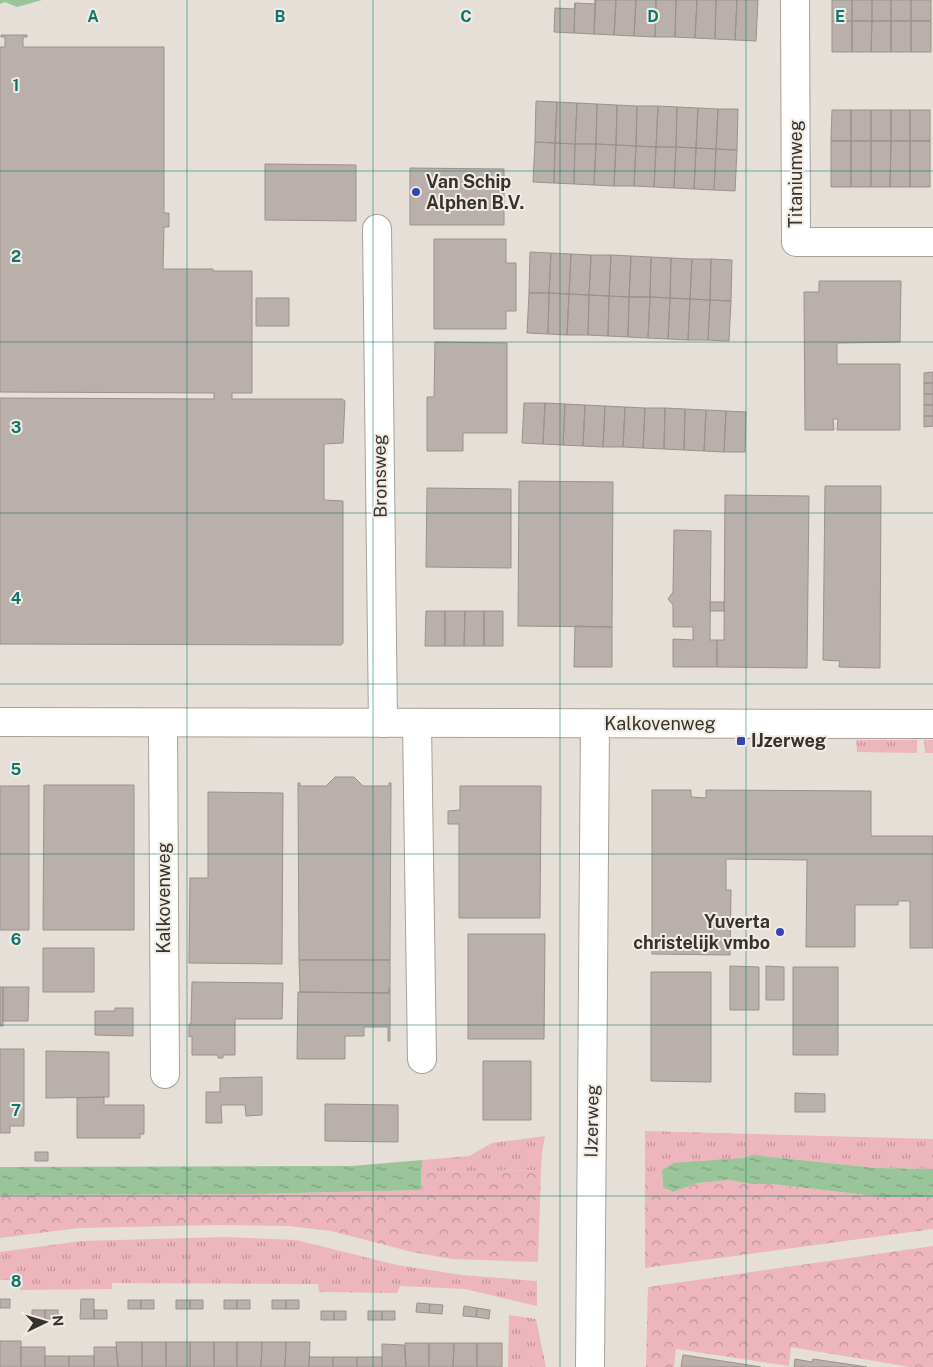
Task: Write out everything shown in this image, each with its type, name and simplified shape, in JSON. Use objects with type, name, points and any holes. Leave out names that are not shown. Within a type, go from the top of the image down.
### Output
[{"type":"street","name":"Titaniumweg","points":[[795,0],[796,242],[933,242]]},
{"type":"street","name":"Bronsweg","points":[[377,229],[383,723]]},
{"type":"street","name":"Kalkovenweg","points":[[0,722],[933,724]]},
{"type":"street","name":"Kalkovenweg","points":[[163,723],[165,1074]]},
{"type":"street","points":[[417,724],[422,1059]]},
{"type":"street","name":"IJzerweg","points":[[590,1367],[596,724]]},
{"type":"green space","points":[[856,740],[917,740],[917,753],[857,752]]},
{"type":"green space","points":[[924,740],[933,740],[933,753],[925,753]]},
{"type":"green space","points":[[645,1131],[933,1139],[933,1169],[876,1168],[752,1155],[662,1170],[662,1177],[645,1178]]},
{"type":"green space","points":[[545,1136],[541,1170],[422,1172],[422,1160],[469,1156],[492,1143]]},
{"type":"green space","points":[[541,1170],[538,1262],[452,1259],[412,1252],[331,1231],[288,1226],[218,1225],[79,1228],[0,1238],[0,1195],[253,1194],[421,1190],[422,1172]]},
{"type":"green space","points":[[662,1177],[663,1187],[673,1192],[697,1183],[730,1180],[751,1184],[772,1184],[883,1197],[933,1197],[933,1229],[645,1268],[645,1178]]},
{"type":"green space","points":[[225,1237],[296,1240],[397,1265],[462,1275],[537,1281],[537,1306],[465,1289],[400,1286],[397,1293],[319,1292],[318,1284],[112,1283],[112,1289],[20,1290],[20,1280],[0,1280],[0,1252],[81,1241]]},
{"type":"green space","points":[[933,1246],[933,1367],[910,1367],[791,1347],[789,1366],[676,1349],[674,1367],[646,1367],[648,1287]]},
{"type":"green space","points":[[509,1315],[536,1319],[546,1367],[508,1367]]},
{"type":"water","points":[[0,0],[42,0],[17,7],[5,2],[0,4]]},
{"type":"water","points":[[752,1155],[876,1168],[933,1169],[933,1197],[883,1197],[772,1184],[751,1184],[730,1180],[697,1183],[673,1192],[663,1187],[662,1170],[674,1163],[743,1158]]},
{"type":"water","points":[[422,1160],[421,1190],[253,1194],[0,1195],[0,1167],[352,1166]]},
{"type":"building","points":[[596,0],[616,0],[614,35],[594,34]]},
{"type":"building","points":[[616,0],[636,0],[634,36],[614,35]]},
{"type":"building","points":[[636,0],[656,0],[655,37],[634,36]]},
{"type":"building","points":[[656,0],[676,0],[675,37],[655,37]]},
{"type":"building","points":[[676,0],[697,0],[695,38],[675,37]]},
{"type":"building","points":[[697,0],[716,0],[715,39],[695,38]]},
{"type":"building","points":[[716,0],[737,0],[735,40],[715,39]]},
{"type":"building","points":[[737,0],[758,0],[756,41],[735,40]]},
{"type":"building","points":[[832,0],[852,0],[852,21],[832,21]]},
{"type":"building","points":[[852,0],[872,0],[872,21],[852,21]]},
{"type":"building","points":[[872,0],[891,0],[891,21],[872,21]]},
{"type":"building","points":[[891,0],[911,0],[911,21],[891,21]]},
{"type":"building","points":[[911,0],[931,0],[931,21],[911,21]]},
{"type":"building","points":[[575,3],[595,4],[594,34],[574,33]]},
{"type":"building","points":[[555,8],[575,9],[574,33],[554,32]]},
{"type":"building","points":[[832,21],[852,21],[852,52],[832,52]]},
{"type":"building","points":[[852,21],[872,21],[871,52],[852,52]]},
{"type":"building","points":[[872,21],[891,21],[891,52],[871,52]]},
{"type":"building","points":[[891,21],[911,21],[911,52],[891,52]]},
{"type":"building","points":[[911,21],[931,21],[931,52],[911,52]]},
{"type":"building","points":[[1,35],[27,35],[27,37],[23,37],[23,47],[164,47],[164,213],[169,213],[169,227],[164,227],[163,269],[252,271],[252,393],[232,393],[232,399],[342,399],[345,401],[343,443],[324,444],[324,500],[343,501],[343,643],[341,645],[0,644],[0,398],[214,399],[214,393],[0,392],[0,47],[5,47],[5,37],[1,37]]},
{"type":"building","points":[[536,101],[557,102],[555,143],[535,142]]},
{"type":"building","points":[[557,102],[577,103],[575,144],[555,143]]},
{"type":"building","points":[[577,103],[597,104],[596,144],[575,144]]},
{"type":"building","points":[[597,104],[617,105],[616,145],[596,144]]},
{"type":"building","points":[[617,105],[637,106],[636,146],[616,145]]},
{"type":"building","points":[[637,106],[658,106],[656,147],[636,146]]},
{"type":"building","points":[[658,106],[677,107],[676,147],[656,147]]},
{"type":"building","points":[[677,107],[698,108],[696,148],[676,147]]},
{"type":"building","points":[[698,108],[718,109],[716,149],[696,148]]},
{"type":"building","points":[[718,109],[738,109],[737,150],[716,149]]},
{"type":"building","points":[[832,110],[851,110],[851,141],[831,141]]},
{"type":"building","points":[[851,110],[871,110],[871,141],[851,141]]},
{"type":"building","points":[[871,110],[891,110],[891,141],[871,141]]},
{"type":"building","points":[[891,110],[910,110],[910,141],[891,141]]},
{"type":"building","points":[[910,110],[930,110],[930,141],[910,141]]},
{"type":"building","points":[[831,141],[851,141],[851,187],[831,187]]},
{"type":"building","points":[[851,141],[871,141],[871,187],[851,187]]},
{"type":"building","points":[[871,141],[891,141],[890,187],[871,187]]},
{"type":"building","points":[[891,141],[910,141],[910,187],[890,187]]},
{"type":"building","points":[[910,141],[930,141],[930,187],[910,187]]},
{"type":"building","points":[[535,142],[555,143],[554,183],[533,182]]},
{"type":"building","points":[[555,143],[575,144],[574,184],[554,183]]},
{"type":"building","points":[[575,144],[596,144],[594,185],[574,184]]},
{"type":"building","points":[[596,144],[616,145],[614,186],[594,185]]},
{"type":"building","points":[[616,145],[636,146],[634,186],[614,186]]},
{"type":"building","points":[[636,146],[656,147],[654,187],[634,186]]},
{"type":"building","points":[[656,147],[676,147],[674,188],[654,187]]},
{"type":"building","points":[[676,147],[696,148],[694,189],[674,188]]},
{"type":"building","points":[[696,148],[716,149],[714,190],[694,189]]},
{"type":"building","points":[[716,149],[737,150],[735,191],[714,190]]},
{"type":"building","points":[[265,164],[356,165],[356,221],[265,220]]},
{"type":"building","points":[[410,168],[504,169],[504,225],[410,225]]},
{"type":"building","points":[[434,239],[506,239],[506,263],[516,263],[516,311],[506,311],[506,329],[434,329]]},
{"type":"building","points":[[530,252],[551,253],[549,293],[529,293]]},
{"type":"building","points":[[551,253],[571,254],[569,294],[549,293]]},
{"type":"building","points":[[571,254],[591,255],[589,295],[569,294]]},
{"type":"building","points":[[591,255],[611,255],[609,296],[589,295]]},
{"type":"building","points":[[611,255],[631,256],[629,297],[609,296]]},
{"type":"building","points":[[631,256],[651,257],[650,297],[629,297]]},
{"type":"building","points":[[651,257],[671,258],[670,298],[650,297]]},
{"type":"building","points":[[671,258],[692,259],[690,299],[670,298]]},
{"type":"building","points":[[692,259],[711,259],[710,300],[690,299]]},
{"type":"building","points":[[711,259],[732,260],[731,301],[710,300]]},
{"type":"building","points":[[819,281],[901,281],[900,342],[837,343],[837,364],[900,364],[900,430],[837,430],[838,419],[833,419],[834,430],[805,430],[804,292],[819,292]]},
{"type":"building","points":[[529,293],[549,293],[548,334],[527,333]]},
{"type":"building","points":[[549,293],[569,294],[567,335],[548,334]]},
{"type":"building","points":[[569,294],[589,295],[588,335],[567,335]]},
{"type":"building","points":[[589,295],[609,296],[608,336],[588,335]]},
{"type":"building","points":[[609,296],[629,297],[628,337],[608,336]]},
{"type":"building","points":[[629,297],[650,297],[648,338],[628,337]]},
{"type":"building","points":[[650,297],[670,298],[668,339],[648,338]]},
{"type":"building","points":[[256,298],[289,298],[289,326],[256,326]]},
{"type":"building","points":[[670,298],[690,299],[688,340],[668,339]]},
{"type":"building","points":[[690,299],[710,300],[708,340],[688,340]]},
{"type":"building","points":[[710,300],[731,301],[729,341],[708,340]]},
{"type":"building","points":[[435,342],[507,343],[507,433],[463,433],[463,451],[427,451],[427,397],[434,397]]},
{"type":"building","points":[[933,372],[933,383],[924,383],[924,373]]},
{"type":"building","points":[[924,383],[933,383],[933,394],[924,394]]},
{"type":"building","points":[[924,394],[933,394],[933,405],[924,405]]},
{"type":"building","points":[[524,403],[545,403],[543,444],[522,443]]},
{"type":"building","points":[[545,403],[565,404],[563,445],[543,444]]},
{"type":"building","points":[[565,404],[585,405],[583,446],[563,445]]},
{"type":"building","points":[[585,405],[605,406],[603,447],[583,446]]},
{"type":"building","points":[[924,405],[933,405],[933,416],[924,416]]},
{"type":"building","points":[[605,406],[625,407],[623,447],[603,447]]},
{"type":"building","points":[[625,407],[645,408],[643,448],[623,447]]},
{"type":"building","points":[[645,408],[665,408],[664,449],[643,448]]},
{"type":"building","points":[[665,408],[685,409],[684,450],[664,449]]},
{"type":"building","points":[[685,409],[706,410],[704,451],[684,450]]},
{"type":"building","points":[[706,410],[726,411],[724,452],[704,451]]},
{"type":"building","points":[[726,411],[746,412],[745,452],[724,452]]},
{"type":"building","points":[[924,416],[933,416],[933,426],[924,427]]},
{"type":"building","points":[[519,481],[613,482],[612,627],[518,626]]},
{"type":"building","points":[[825,486],[881,486],[880,668],[839,667],[840,661],[823,660]]},
{"type":"building","points":[[427,488],[511,489],[511,568],[426,567]]},
{"type":"building","points":[[725,495],[809,496],[807,668],[717,667],[717,640],[724,640]]},
{"type":"building","points":[[674,530],[711,531],[710,640],[717,640],[717,667],[673,667],[673,639],[693,640],[693,627],[673,627],[673,605],[668,599],[673,592]]},
{"type":"building","points":[[710,602],[724,602],[724,611],[710,611]]},
{"type":"building","points":[[426,611],[445,611],[445,646],[425,646]]},
{"type":"building","points":[[445,611],[465,611],[464,646],[445,646]]},
{"type":"building","points":[[465,611],[484,611],[484,646],[464,646]]},
{"type":"building","points":[[484,611],[503,611],[503,646],[484,646]]},
{"type":"building","points":[[575,626],[612,627],[612,667],[574,667]]},
{"type":"building","points":[[335,777],[354,777],[363,786],[389,786],[389,783],[391,783],[390,960],[299,960],[298,783],[300,783],[300,786],[326,786]]},
{"type":"building","points":[[28,785],[29,930],[0,930],[0,786]]},
{"type":"building","points":[[44,785],[134,785],[134,930],[43,930]]},
{"type":"building","points":[[460,786],[541,786],[540,918],[459,918],[459,824],[448,824],[448,811],[460,810]]},
{"type":"building","points":[[652,790],[691,790],[691,797],[706,798],[706,790],[871,791],[871,836],[933,836],[933,948],[910,948],[910,901],[898,901],[898,905],[855,905],[855,947],[806,947],[807,860],[726,859],[726,890],[731,890],[730,955],[652,954]]},
{"type":"building","points":[[208,792],[283,793],[282,964],[189,963],[190,878],[208,878]]},
{"type":"building","points":[[468,934],[545,934],[544,1039],[468,1039]]},
{"type":"building","points":[[43,948],[94,948],[94,992],[43,992]]},
{"type":"building","points":[[299,960],[390,960],[389,993],[300,992]]},
{"type":"building","points":[[730,966],[759,967],[759,1010],[730,1010]]},
{"type":"building","points":[[766,966],[784,967],[784,1000],[766,1000]]},
{"type":"building","points":[[793,967],[838,967],[838,1055],[793,1055]]},
{"type":"building","points":[[651,972],[711,972],[711,1082],[651,1081]]},
{"type":"building","points":[[192,982],[283,983],[282,1019],[235,1019],[235,1055],[223,1055],[223,1058],[218,1058],[218,1055],[192,1055],[192,1036],[189,1037],[189,1024],[191,1024]]},
{"type":"building","points":[[0,987],[3,987],[3,1026],[0,1026]]},
{"type":"building","points":[[3,987],[29,987],[28,1021],[3,1021]]},
{"type":"building","points":[[389,989],[390,1041],[388,1041],[388,1027],[364,1027],[364,1036],[345,1036],[345,1059],[297,1059],[298,992],[389,993]]},
{"type":"building","points":[[115,1008],[133,1008],[133,1036],[95,1035],[95,1011],[115,1011]]},
{"type":"building","points":[[0,1049],[24,1049],[24,1126],[10,1126],[10,1133],[0,1133]]},
{"type":"building","points":[[46,1051],[109,1052],[109,1097],[46,1098]]},
{"type":"building","points":[[483,1061],[531,1061],[531,1120],[483,1120]]},
{"type":"building","points":[[262,1077],[262,1115],[246,1116],[245,1105],[221,1105],[222,1123],[206,1123],[206,1092],[220,1092],[220,1078]]},
{"type":"building","points":[[795,1093],[825,1094],[825,1112],[795,1112]]},
{"type":"building","points":[[104,1097],[104,1105],[144,1105],[144,1134],[140,1134],[140,1138],[77,1138],[77,1098]]},
{"type":"building","points":[[325,1104],[398,1105],[398,1142],[325,1141]]},
{"type":"building","points":[[35,1152],[48,1152],[48,1161],[35,1161]]},
{"type":"building","points":[[0,1299],[10,1299],[10,1308],[0,1308]]},
{"type":"building","points":[[81,1299],[94,1299],[94,1319],[80,1319]]},
{"type":"building","points":[[128,1300],[141,1300],[141,1309],[128,1309]]},
{"type":"building","points":[[141,1300],[154,1300],[154,1309],[141,1309]]},
{"type":"building","points":[[176,1300],[190,1300],[190,1309],[176,1309]]},
{"type":"building","points":[[190,1300],[203,1300],[203,1309],[190,1309]]},
{"type":"building","points":[[224,1300],[237,1300],[237,1309],[224,1309]]},
{"type":"building","points":[[237,1300],[250,1300],[250,1309],[237,1309]]},
{"type":"building","points":[[272,1300],[286,1300],[286,1309],[272,1309]]},
{"type":"building","points":[[286,1300],[299,1300],[299,1309],[286,1309]]},
{"type":"building","points":[[417,1303],[430,1304],[429,1313],[416,1312]]},
{"type":"building","points":[[430,1304],[443,1305],[442,1314],[429,1313]]},
{"type":"building","points":[[464,1306],[477,1308],[476,1317],[463,1316]]},
{"type":"building","points":[[477,1308],[490,1310],[489,1319],[476,1317]]},
{"type":"building","points":[[32,1310],[45,1310],[45,1319],[32,1319]]},
{"type":"building","points":[[45,1310],[58,1310],[58,1319],[45,1319]]},
{"type":"building","points":[[94,1310],[107,1310],[107,1319],[94,1319]]},
{"type":"building","points":[[321,1311],[334,1311],[334,1320],[321,1320]]},
{"type":"building","points":[[334,1311],[346,1311],[346,1320],[334,1320]]},
{"type":"building","points":[[368,1311],[382,1311],[382,1320],[368,1320]]},
{"type":"building","points":[[382,1311],[395,1311],[395,1320],[382,1320]]},
{"type":"building","points":[[0,1341],[21,1341],[21,1367],[0,1367]]},
{"type":"building","points":[[116,1342],[142,1342],[142,1367],[118,1367]]},
{"type":"building","points":[[142,1342],[166,1342],[166,1367],[142,1367]]},
{"type":"building","points":[[166,1342],[190,1342],[190,1367],[166,1367]]},
{"type":"building","points":[[190,1342],[214,1342],[214,1367],[190,1367]]},
{"type":"building","points":[[214,1342],[237,1342],[237,1367],[214,1367]]},
{"type":"building","points":[[237,1342],[262,1342],[261,1367],[237,1367]]},
{"type":"building","points":[[262,1342],[286,1342],[285,1367],[261,1367]]},
{"type":"building","points":[[286,1342],[310,1342],[309,1367],[285,1367]]},
{"type":"building","points":[[405,1343],[429,1343],[429,1367],[406,1367]]},
{"type":"building","points":[[429,1343],[454,1343],[453,1367],[429,1367]]},
{"type":"building","points":[[454,1343],[477,1343],[477,1367],[453,1367]]},
{"type":"building","points":[[477,1343],[502,1343],[502,1367],[477,1367]]},
{"type":"building","points":[[382,1344],[404,1345],[406,1367],[382,1367]]},
{"type":"building","points":[[21,1347],[45,1347],[45,1367],[21,1367]]},
{"type":"building","points":[[94,1347],[116,1347],[118,1367],[94,1367]]},
{"type":"building","points":[[684,1355],[761,1367],[681,1367]]},
{"type":"building","points":[[45,1356],[69,1356],[69,1367],[45,1367]]},
{"type":"building","points":[[69,1356],[94,1356],[94,1367],[69,1367]]},
{"type":"building","points":[[309,1357],[333,1357],[333,1367],[309,1367]]},
{"type":"building","points":[[333,1357],[357,1357],[357,1367],[333,1367]]},
{"type":"building","points":[[357,1357],[382,1357],[382,1367],[357,1367]]},
{"type":"building","points":[[795,1359],[812,1362],[813,1359],[867,1367],[794,1367]]},
{"type":"place","name":"Van Schip Alphen B.V.","points":[[416,192]]},
{"type":"place","name":"IJzerweg","points":[[741,741]]},
{"type":"place","name":"Yuverta christelijk vmbo","points":[[780,932]]}]
